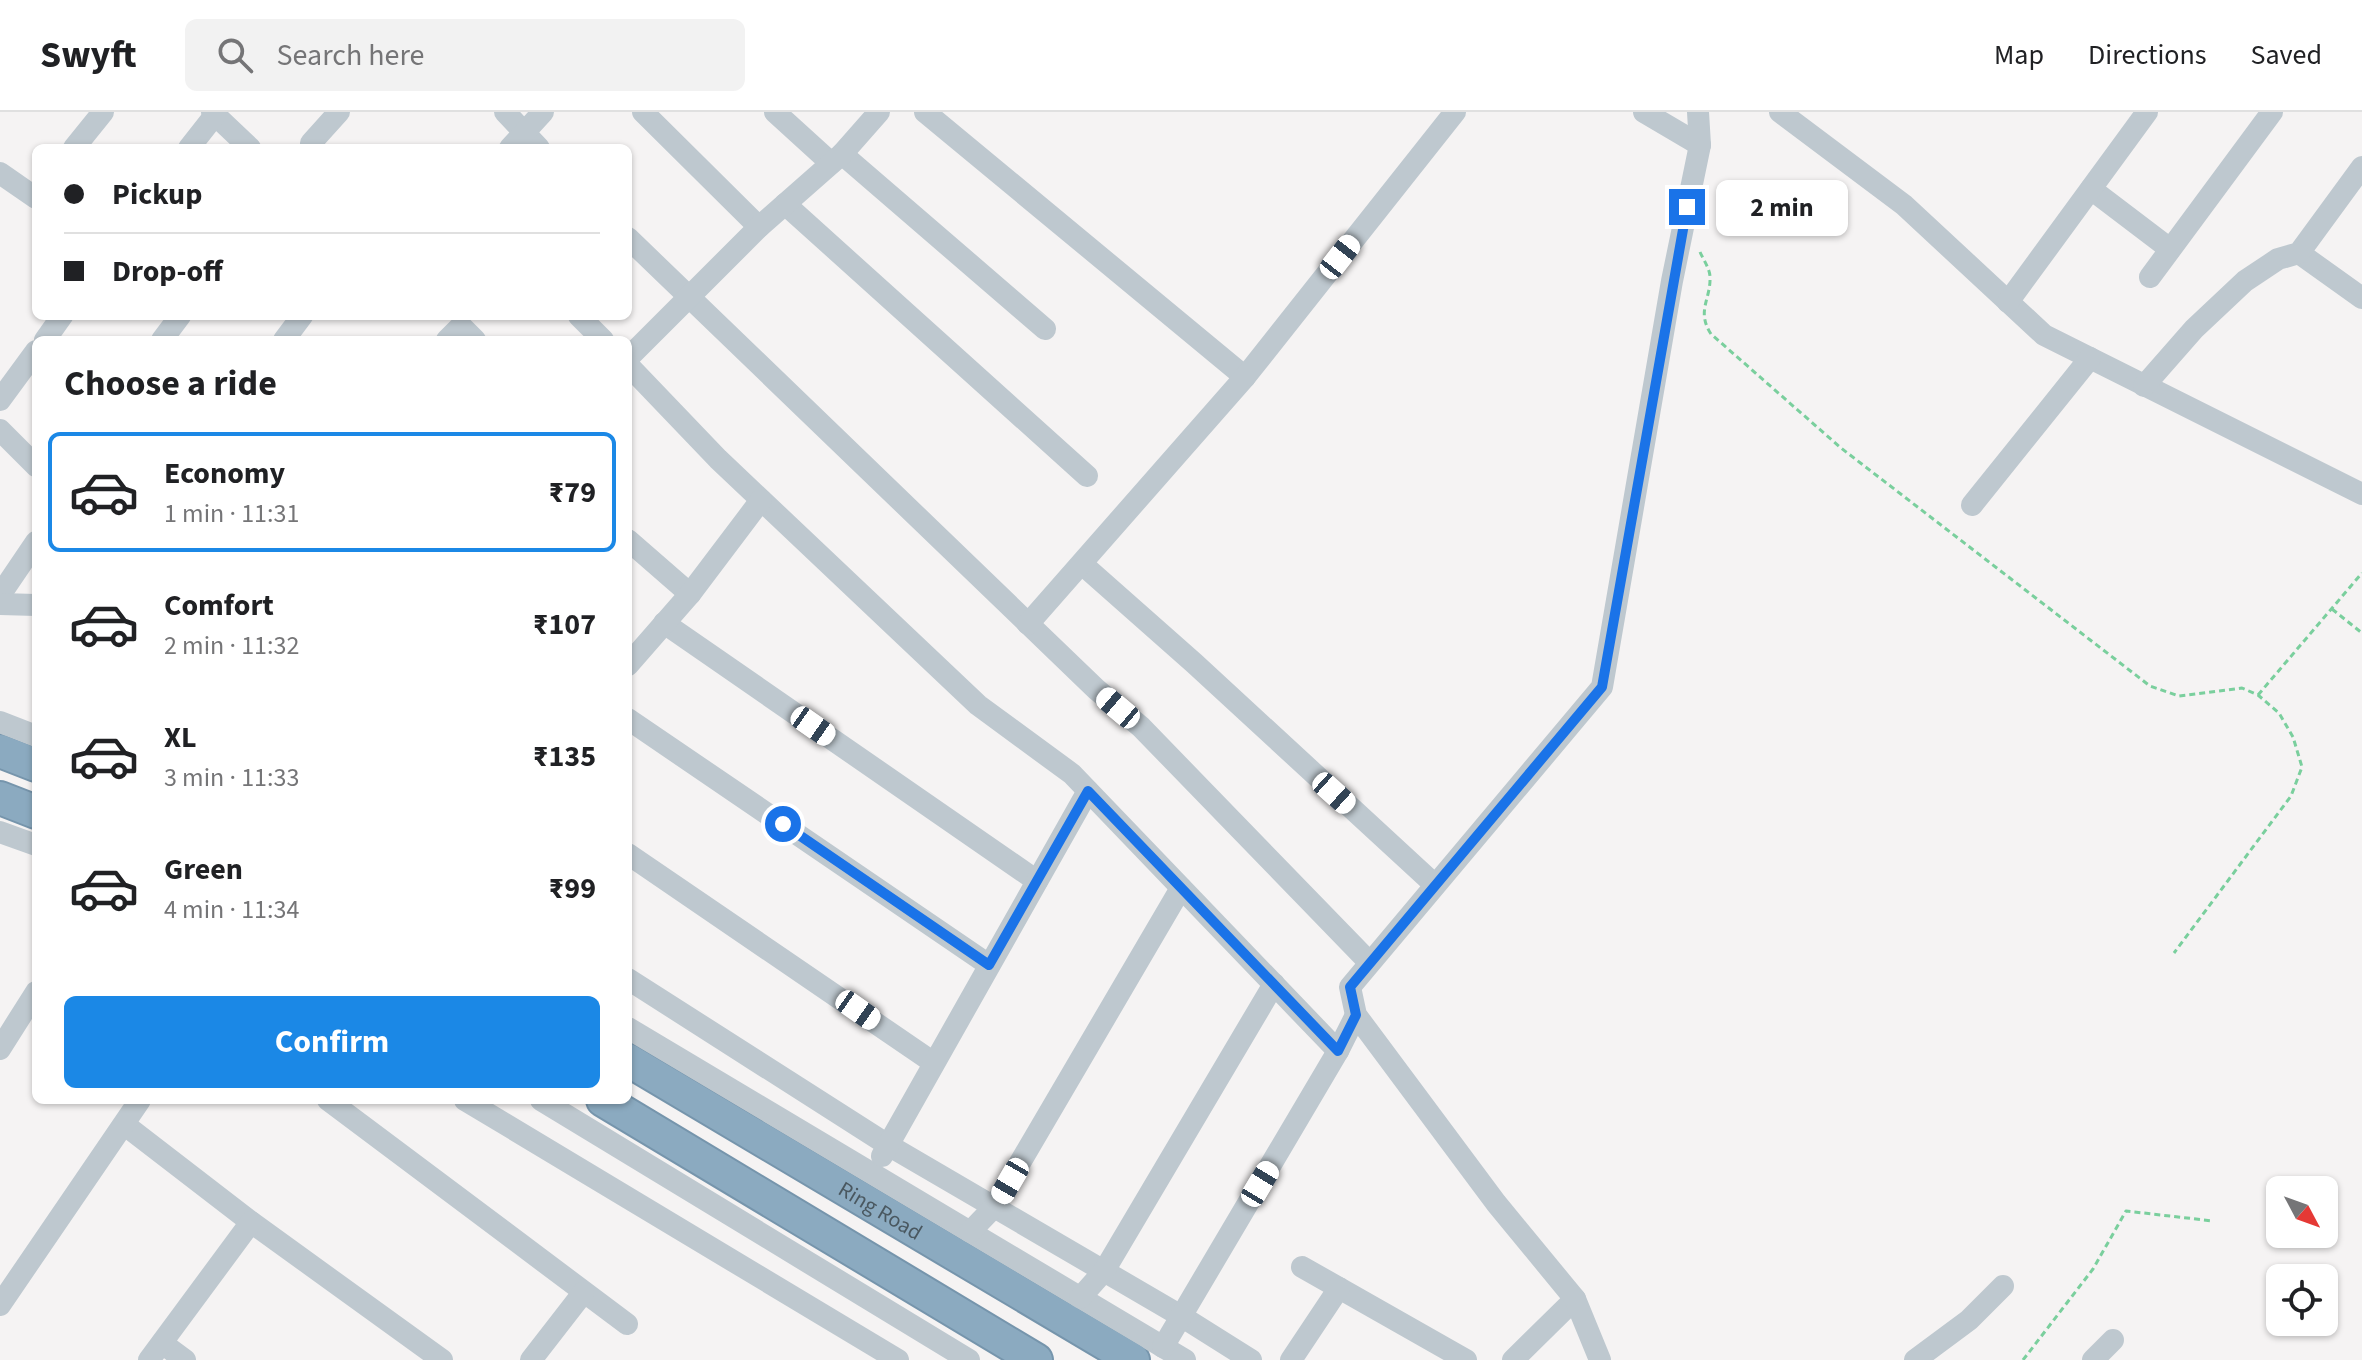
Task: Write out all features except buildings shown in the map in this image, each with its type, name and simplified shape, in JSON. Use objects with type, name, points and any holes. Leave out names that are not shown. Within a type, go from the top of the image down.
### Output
[{"type":"highway","points":[[0,751],[32,763]]},
{"type":"highway","points":[[0,798],[32,810]]},
{"type":"highway","name":"Ring Road","points":[[632,1062],[1133,1360]]},
{"type":"highway","points":[[610,1104],[1036,1360]]},
{"type":"street","points":[[77,144],[103,112]]},
{"type":"street","points":[[311,143],[339,112]]},
{"type":"street","points":[[505,112],[524,143],[543,112]]},
{"type":"street","points":[[643,112],[759,227]]},
{"type":"street","points":[[775,112],[1045,329]]},
{"type":"street","points":[[632,354],[686,297],[836,158],[879,112]]},
{"type":"street","points":[[925,112],[1245,377]]},
{"type":"street","points":[[1028,624],[1245,377],[1455,112]]},
{"type":"street","points":[[1644,112],[1700,145]]},
{"type":"street","points":[[1600,1360],[1575,1299],[1496,1203],[1376,1043],[1356,1015],[1350,987],[1602,687],[1700,145],[1698,112]]},
{"type":"street","points":[[1780,112],[1904,205],[2044,335],[2362,494]]},
{"type":"street","points":[[2008,302],[2147,112]]},
{"type":"street","points":[[2150,277],[2272,112]]},
{"type":"street","points":[[192,144],[213,113],[246,144]]},
{"type":"street","points":[[2144,386],[2194,329],[2245,281],[2278,259],[2299,253],[2362,167]]},
{"type":"street","points":[[0,173],[32,195]]},
{"type":"street","points":[[2091,189],[2170,249]]},
{"type":"street","points":[[785,204],[1087,476]]},
{"type":"street","points":[[632,242],[1096,689],[1141,727],[1369,962]]},
{"type":"street","points":[[2299,253],[2362,298]]},
{"type":"street","points":[[583,320],[599,336]]},
{"type":"street","points":[[451,336],[461,326],[471,336]]},
{"type":"street","points":[[0,400],[32,356]]},
{"type":"street","points":[[1972,505],[2090,358]]},
{"type":"street","points":[[632,369],[761,500],[978,705],[1072,774],[1338,1051]]},
{"type":"street","points":[[0,430],[32,462]]},
{"type":"street","points":[[632,660],[690,594],[761,500]]},
{"type":"street","points":[[632,543],[690,594]]},
{"type":"street","points":[[0,595],[32,548]]},
{"type":"street","points":[[1082,564],[1435,885]]},
{"type":"street","points":[[0,604],[32,605]]},
{"type":"street","points":[[664,623],[1037,881]]},
{"type":"street","points":[[0,722],[32,734]]},
{"type":"street","points":[[632,722],[989,965]]},
{"type":"street","points":[[872,1173],[1088,791]]},
{"type":"street","points":[[0,832],[32,844]]},
{"type":"street","points":[[632,857],[934,1063]]},
{"type":"street","points":[[970,1232],[994,1207],[1181,888]]},
{"type":"street","points":[[632,982],[888,1145],[1251,1360]]},
{"type":"street","points":[[1080,1298],[1104,1271],[1274,984]]},
{"type":"street","points":[[0,1049],[32,998]]},
{"type":"street","points":[[1163,1347],[1338,1051],[1356,1015]]},
{"type":"street","points":[[632,1030],[1185,1360]]},
{"type":"street","points":[[1338,1051],[1376,1043]]},
{"type":"street","points":[[0,1305],[138,1104]]},
{"type":"street","points":[[333,1104],[627,1324]]},
{"type":"street","points":[[472,1104],[898,1360]]},
{"type":"street","points":[[548,1104],[969,1360]]},
{"type":"street","points":[[125,1125],[251,1222],[442,1360]]},
{"type":"street","points":[[668,1222],[686,1189]]},
{"type":"street","points":[[185,1360],[156,1352],[251,1222]]},
{"type":"street","points":[[787,1294],[805,1262]]},
{"type":"street","points":[[1302,1267],[1466,1360]]},
{"type":"street","points":[[1915,1360],[1969,1320],[2003,1286]]},
{"type":"street","points":[[1291,1360],[1339,1288]]},
{"type":"street","points":[[531,1360],[583,1293]]},
{"type":"street","points":[[1513,1360],[1575,1299]]},
{"type":"street","points":[[2093,1360],[2113,1340]]},
{"type":"path","points":[[1681,238],[1701,253],[1710,276],[1704,323],[1711,334],[1841,448],[2150,686],[2179,696],[2242,688],[2258,695],[2279,713],[2293,737],[2302,767],[2291,796],[2174,953]]},
{"type":"path","points":[[2258,695],[2362,573]]},
{"type":"path","points":[[2332,609],[2362,633]]},
{"type":"path","points":[[2023,1360],[2093,1269],[2126,1211],[2213,1221]]},
{"type":"route","points":[[783,824],[989,965],[1088,791],[1338,1051],[1356,1015],[1350,987],[1602,687],[1687,207]]}]
